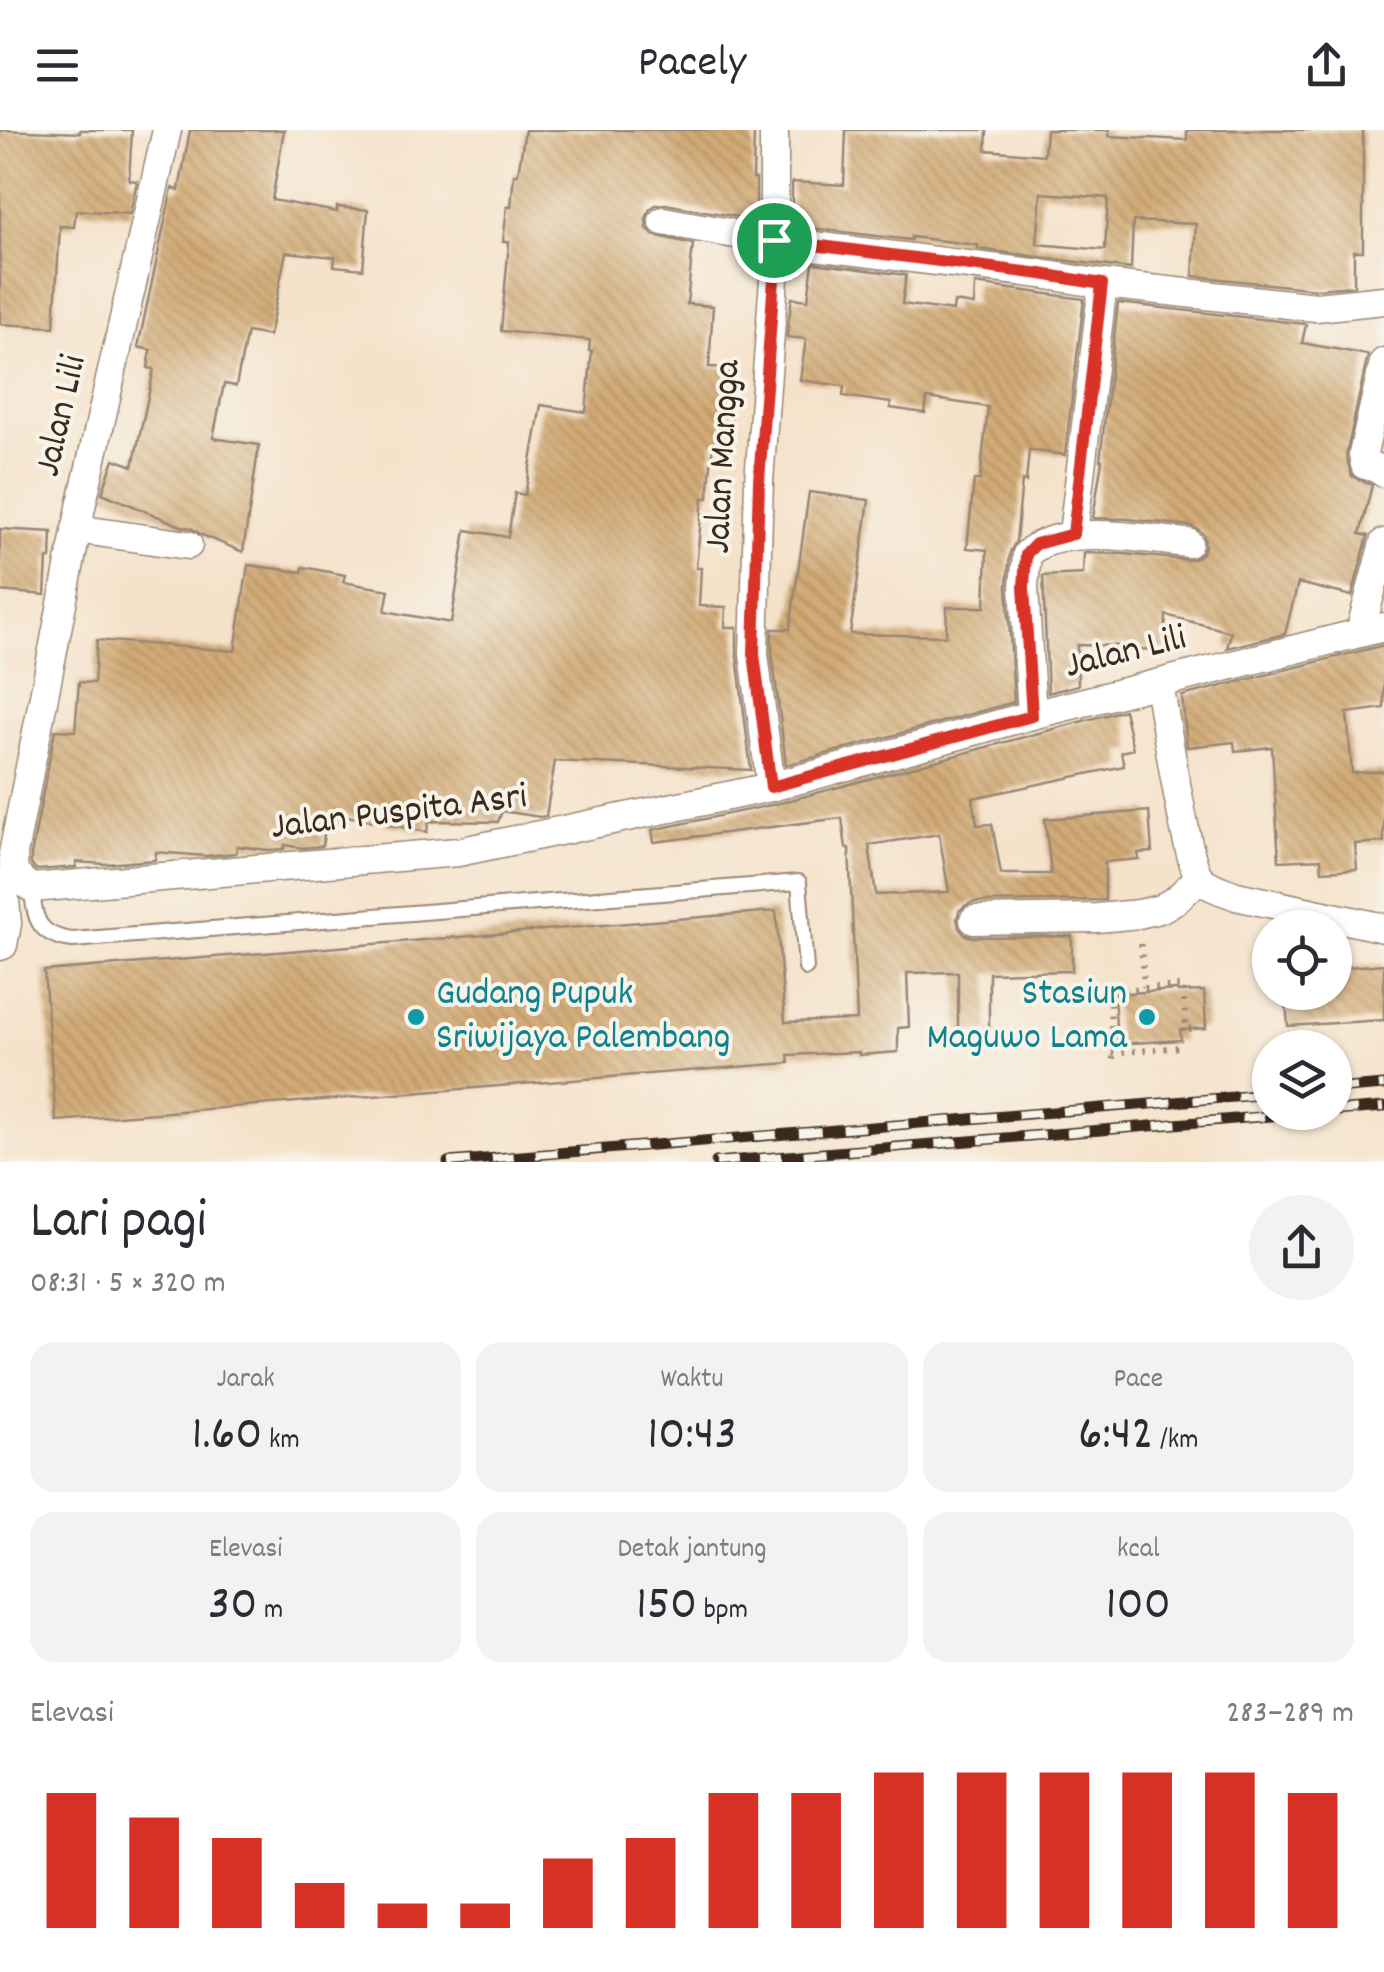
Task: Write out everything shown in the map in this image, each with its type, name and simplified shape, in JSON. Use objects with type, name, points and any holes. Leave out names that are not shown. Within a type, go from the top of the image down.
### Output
[{"type":"street","name":"Jalan Lili","points":[[0,946],[7,924],[4,887],[23,881],[13,854],[76,529],[167,130]]},
{"type":"street","name":"Jalan Mangga","points":[[771,787],[754,654],[759,481],[774,279],[774,130]]},
{"type":"street","points":[[663,221],[774,240],[1102,284],[1316,308],[1384,300]]},
{"type":"street","points":[[1073,534],[1102,284]]},
{"type":"street","points":[[1384,362],[1363,454],[1365,465],[1384,473]]},
{"type":"street","points":[[76,529],[188,546]]},
{"type":"street","points":[[1032,716],[1024,587],[1026,554],[1036,544],[1073,534],[1188,543]]},
{"type":"street","points":[[1372,629],[1384,543]]},
{"type":"street","name":"Jalan Lili","points":[[771,787],[1372,629]]},
{"type":"street","points":[[1159,684],[1188,845],[1200,878],[1236,896],[1384,928]]},
{"type":"street","name":"Jalan Puspita Asri","points":[[23,881],[458,852],[771,787]]},
{"type":"street","points":[[974,920],[1139,914],[1160,909],[1177,899],[1200,878]]},
{"type":"lane","points":[[23,881],[40,925],[60,938],[73,940],[799,882],[806,968]]},
{"type":"path","points":[[1139,914],[1144,987]]},
{"type":"path","points":[[1181,1047],[1113,1056],[1108,990],[1183,986],[1186,1028],[1194,1028]]},
{"type":"building","points":[[0,130],[132,130],[129,180],[137,181],[130,214],[76,210],[74,227],[60,226],[54,327],[0,324]]},
{"type":"building","points":[[190,130],[284,130],[272,200],[337,212],[337,207],[368,210],[363,269],[334,266],[335,257],[286,252],[269,336],[247,332],[236,386],[224,384],[213,438],[259,445],[243,552],[102,493],[114,459],[133,466],[154,369],[148,368],[151,350],[138,347],[172,188],[179,190]]},
{"type":"building","points":[[525,130],[754,130],[756,220],[665,204],[650,209],[646,219],[653,235],[693,244],[687,304],[713,306],[709,367],[729,368],[730,443],[713,442],[696,568],[701,568],[699,606],[726,607],[725,627],[737,627],[751,770],[555,761],[546,816],[502,811],[498,822],[429,821],[427,832],[342,815],[340,826],[326,824],[322,846],[285,845],[284,849],[268,850],[237,846],[236,853],[205,856],[156,852],[155,860],[76,862],[76,867],[37,870],[31,865],[31,855],[55,730],[75,731],[79,682],[94,683],[97,640],[235,651],[248,565],[302,572],[303,567],[345,575],[343,582],[389,590],[385,611],[451,623],[466,530],[508,537],[515,493],[525,495],[541,405],[586,412],[592,351],[590,340],[501,331],[509,242],[503,242],[507,207],[511,207]]},
{"type":"building","points":[[846,130],[987,130],[986,150],[1044,155],[1046,130],[1109,130],[1109,136],[1187,140],[1187,130],[1363,130],[1363,251],[1354,251],[1354,286],[1316,289],[1193,276],[1196,224],[1133,221],[1131,269],[978,249],[978,245],[792,226],[792,182],[844,185]],"holes":[[[1041,193],[1108,198],[1105,250],[1037,244]]]},
{"type":"building","points":[[813,263],[906,275],[902,304],[953,311],[954,302],[974,305],[975,284],[1084,299],[1065,455],[1029,450],[1026,482],[1022,481],[1007,586],[1014,702],[786,765],[772,629],[790,629],[809,492],[869,500],[850,634],[946,636],[947,607],[985,607],[987,550],[967,548],[974,480],[980,480],[988,407],[927,398],[925,413],[890,408],[891,403],[843,396],[844,386],[800,380],[806,339],[787,337],[788,324],[792,298],[808,300]]},
{"type":"building","points":[[1118,303],[1306,324],[1302,343],[1368,355],[1346,456],[1352,476],[1372,485],[1360,534],[1368,536],[1352,596],[1298,583],[1285,634],[1227,648],[1231,632],[1166,615],[1165,650],[1077,645],[1078,685],[1048,693],[1043,576],[1083,574],[1084,553],[1187,560],[1201,554],[1205,546],[1204,535],[1191,526],[1093,518]]},
{"type":"building","points":[[0,529],[52,532],[45,595],[0,591]]},
{"type":"building","points":[[1384,645],[1384,708],[1347,713],[1352,773],[1384,771],[1384,842],[1355,844],[1357,869],[1322,871],[1321,859],[1279,861],[1272,747],[1235,751],[1234,742],[1187,747],[1182,696]]},
{"type":"building","name":"Gudang Pupuk Sriwijaya Palembang","points":[[1124,710],[1133,749],[1121,752],[1124,766],[973,798],[977,825],[992,824],[1001,874],[1051,874],[1045,819],[1149,811],[1152,852],[1138,853],[1139,859],[1105,862],[1105,900],[974,902],[959,911],[959,928],[973,937],[1072,936],[1072,971],[989,973],[989,1032],[958,1032],[958,972],[907,973],[909,1027],[898,1028],[898,1052],[788,1055],[789,1063],[56,1121],[44,971],[776,911],[785,1022],[857,1020],[849,848],[842,818],[654,842],[652,830],[776,804]],"holes":[[[939,834],[949,892],[876,895],[869,845]]]},
{"type":"building","points":[[1384,964],[1384,1020],[1288,1026],[1287,1010],[1352,1010],[1352,967]]},
{"type":"building","name":"Stasiun Maguwo Lama","points":[[1204,991],[1206,1028],[1180,1030],[1181,1040],[1117,1044],[1114,994]]},
{"type":"railway","points":[[1352,1088],[1384,1085]]},
{"type":"railway","points":[[448,1162],[1252,1095]]},
{"type":"railway","points":[[1352,1110],[1384,1107]]},
{"type":"railway","points":[[716,1162],[1252,1117]]},
{"type":"place","name":"Gudang Pupuk Sriwijaya Palembang","points":[[416,1017]]},
{"type":"place","name":"Stasiun Maguwo Lama","points":[[1147,1017]]},
{"type":"route","points":[[774,240],[1102,284],[1073,534],[1036,544],[1026,554],[1024,587],[1032,716],[771,787],[754,654],[759,481],[774,240]]}]
